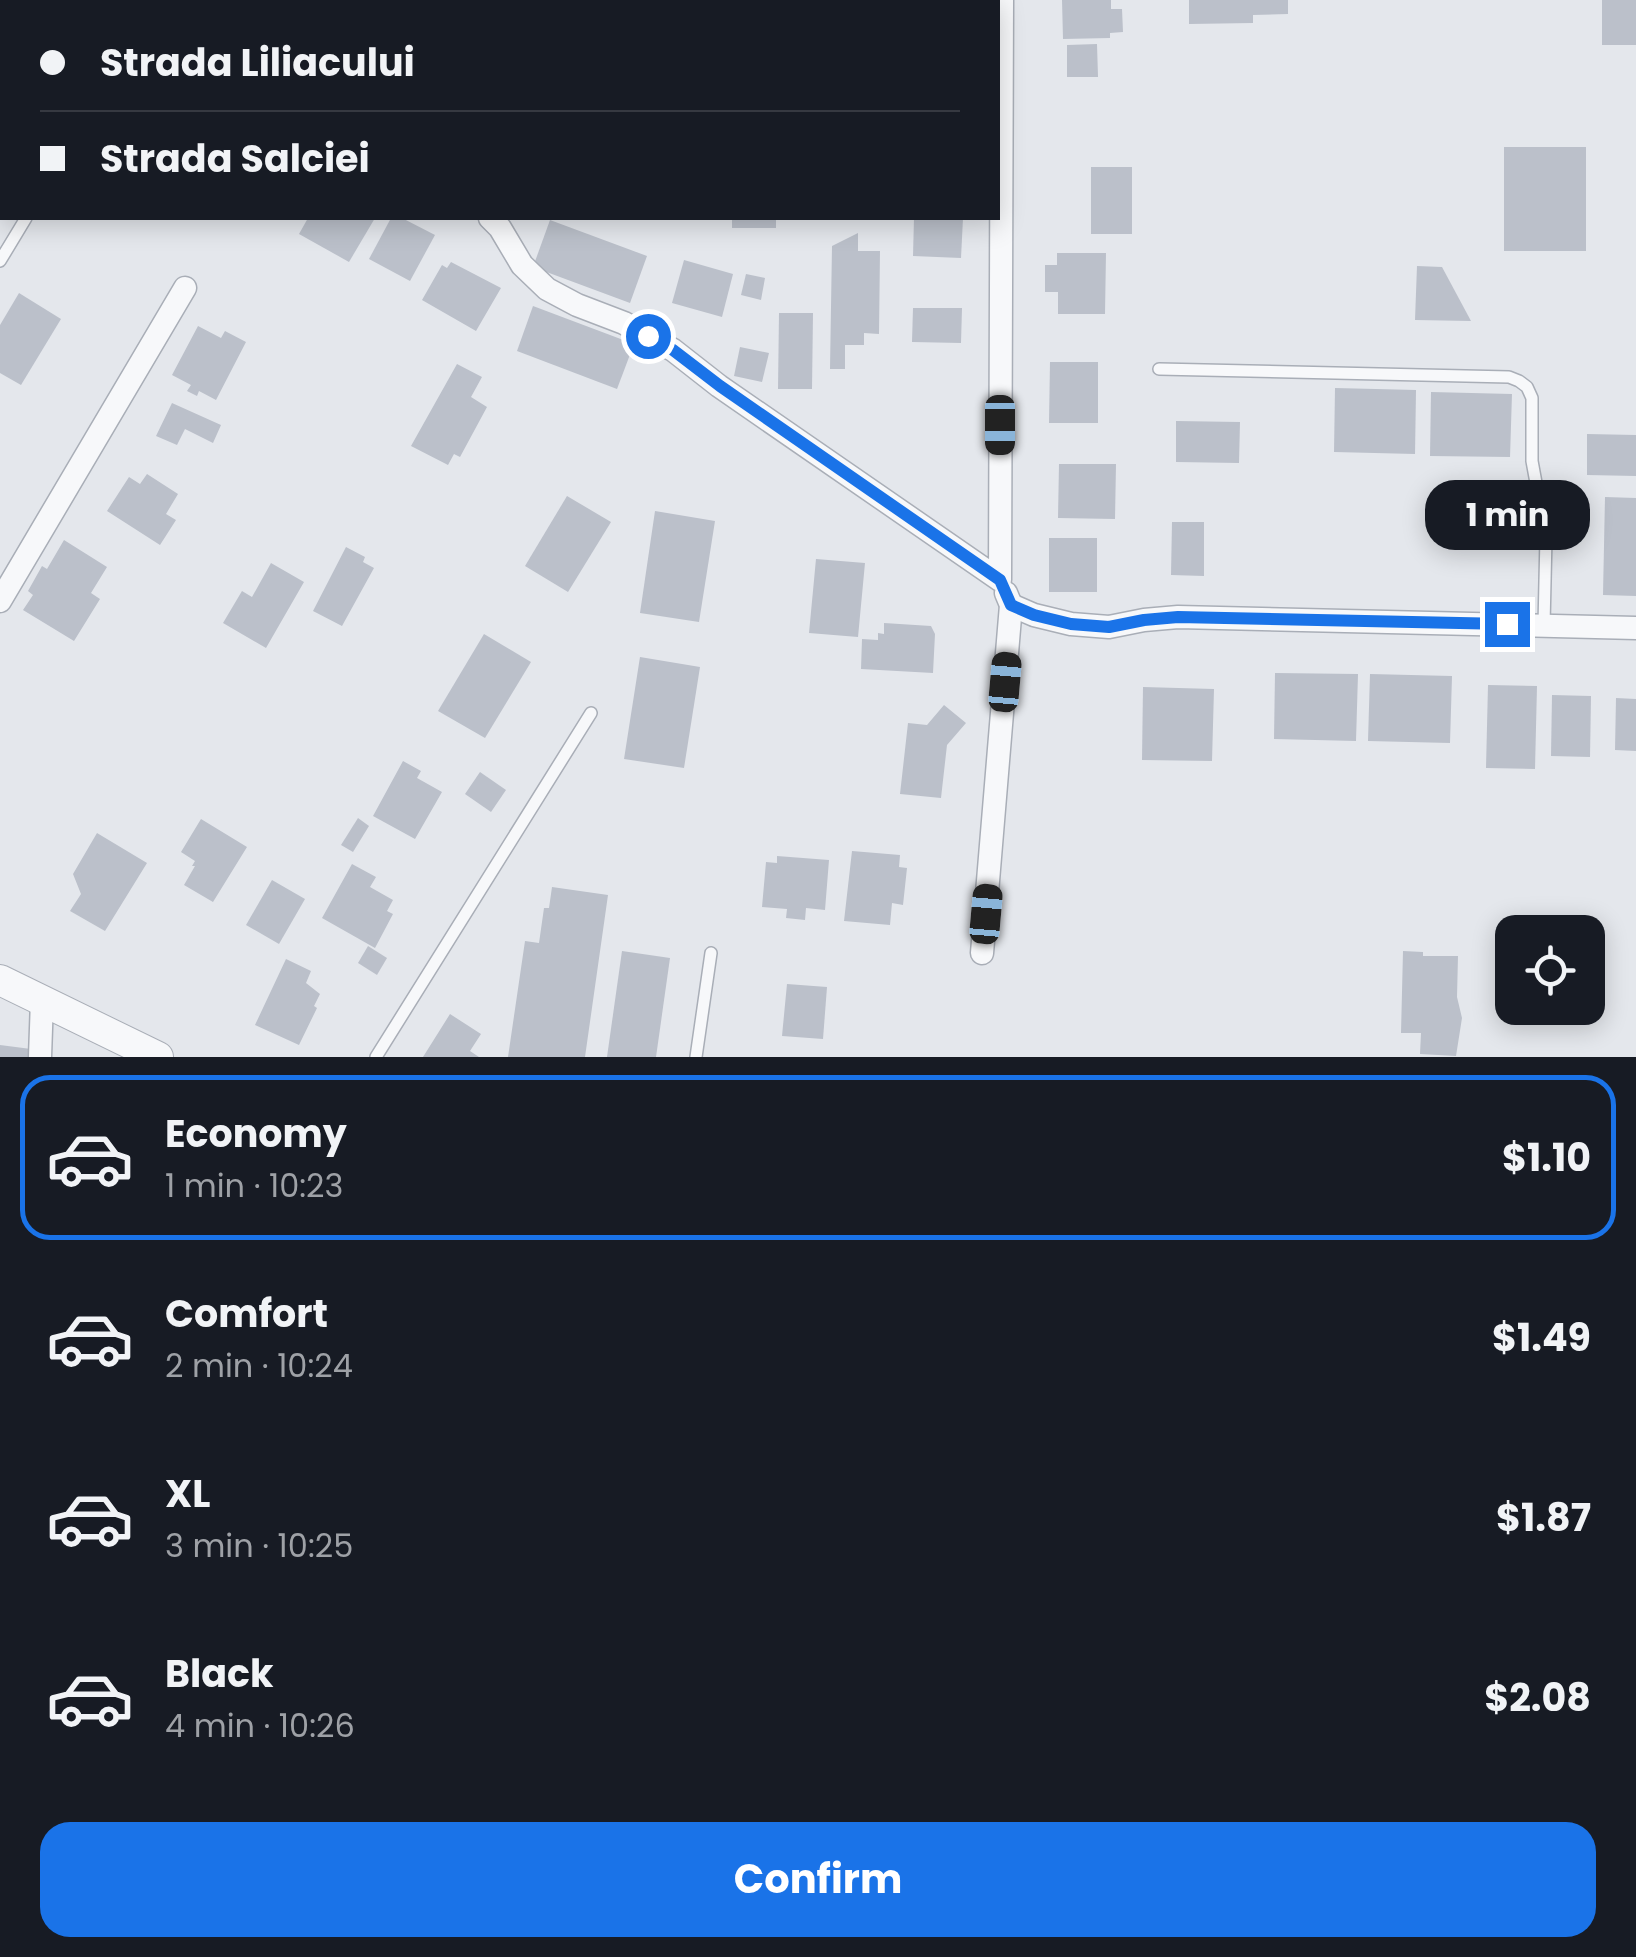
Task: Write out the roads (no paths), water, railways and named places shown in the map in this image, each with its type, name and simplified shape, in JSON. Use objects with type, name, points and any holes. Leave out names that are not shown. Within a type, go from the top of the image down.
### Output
[{"type":"street","points":[[982,952],[1011,605],[1000,580],[1002,0]]},
{"type":"street","points":[[492,220],[522,265],[547,289],[673,350],[1000,580]]},
{"type":"street","points":[[0,601],[185,288]]},
{"type":"street","points":[[1011,605],[1071,624],[1109,627],[1178,617],[1636,628]]},
{"type":"street","points":[[0,980],[158,1057]]},
{"type":"street","points":[[40,1057],[42,1000]]},
{"type":"lane","points":[[0,260],[25,220]]},
{"type":"lane","points":[[1159,369],[1519,380],[1532,398],[1532,461],[1546,536],[1544,625]]},
{"type":"lane","points":[[376,1057],[591,713]]},
{"type":"lane","points":[[696,1057],[711,953]]}]
